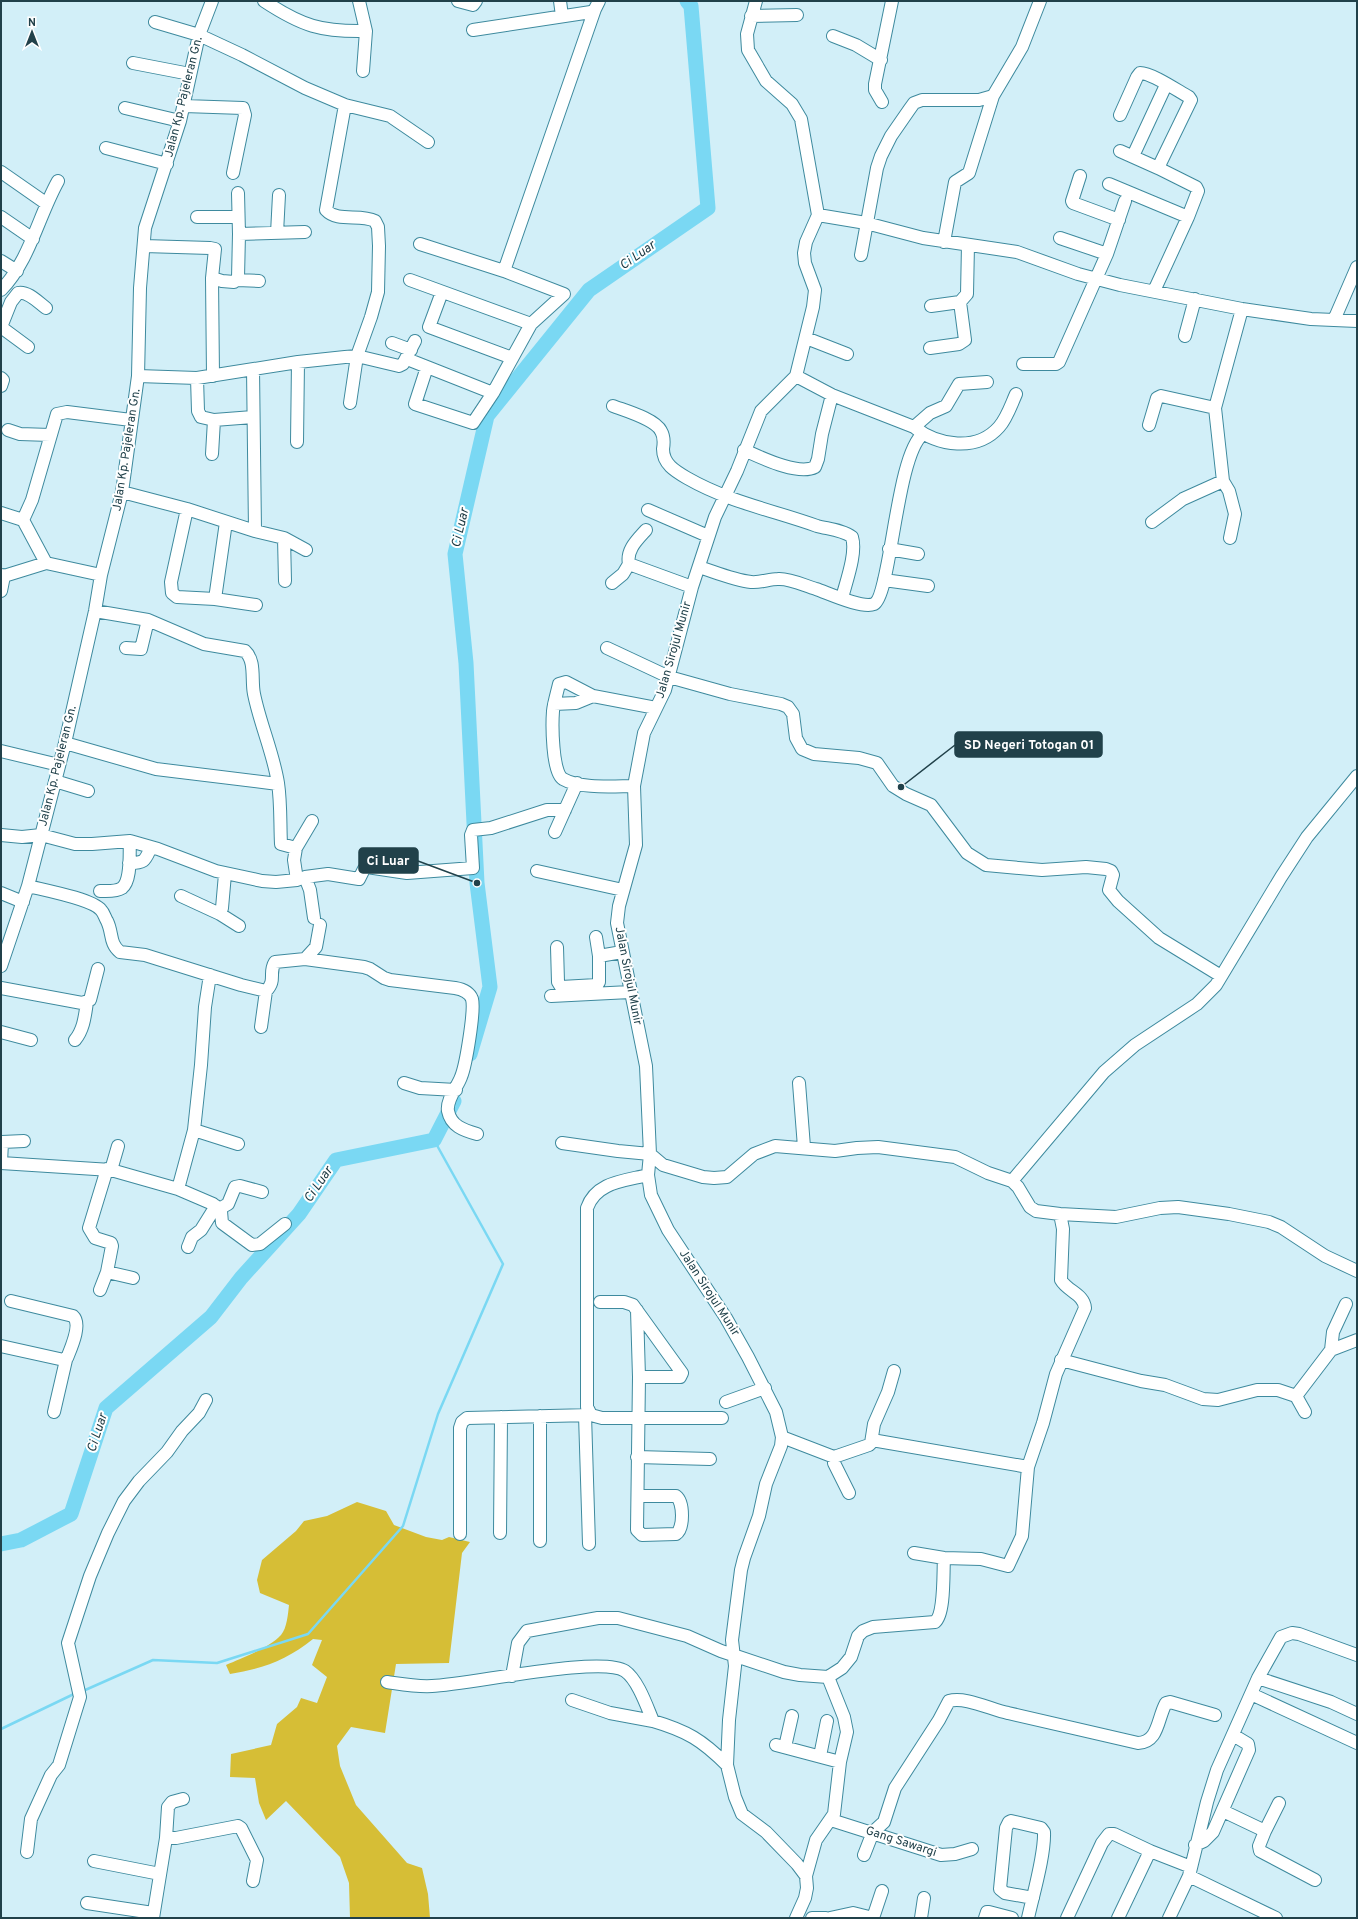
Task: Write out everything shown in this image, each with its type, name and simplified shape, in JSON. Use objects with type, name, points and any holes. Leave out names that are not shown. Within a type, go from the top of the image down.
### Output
[{"type":"street","name":"Jalan Kp. Pajeleran Gn.","points":[[1,966],[28,886],[65,743],[95,611],[101,575],[122,492],[138,376],[140,288],[148,218],[180,121],[199,35],[212,1]]},
{"type":"street","points":[[264,1],[279,11],[317,28],[328,30],[366,31]]},
{"type":"street","points":[[359,1],[366,31],[363,71]]},
{"type":"street","points":[[458,1],[473,5],[476,1]]},
{"type":"street","points":[[560,1],[562,16]]},
{"type":"street","points":[[756,1],[747,34],[748,50],[766,81],[792,104],[800,115],[818,215],[805,246],[805,263],[815,292],[806,338],[796,376],[832,395],[919,431],[940,442],[953,444],[965,444],[987,436],[998,427],[1016,394]]},
{"type":"street","points":[[882,102],[875,90],[892,1]]},
{"type":"street","points":[[944,242],[955,182],[969,173],[993,96],[1022,47],[1040,1]]},
{"type":"street","points":[[473,30],[591,12],[597,5]]},
{"type":"street","points":[[504,271],[597,5]]},
{"type":"street","points":[[751,16],[797,15]]},
{"type":"street","points":[[155,22],[199,35],[242,55],[305,88],[345,105],[390,116],[428,142]]},
{"type":"street","points":[[833,36],[856,45],[881,60]]},
{"type":"street","points":[[133,63],[190,74]]},
{"type":"street","points":[[1120,115],[1138,74],[1146,74],[1189,98],[1191,103],[1158,168]]},
{"type":"street","points":[[1133,156],[1166,85]]},
{"type":"street","points":[[861,255],[877,168],[881,156],[891,136],[914,103],[922,100],[979,100],[993,96]]},
{"type":"street","points":[[345,105],[326,210],[330,214],[338,216],[365,217],[375,221],[378,227],[379,246],[378,292],[357,356],[350,403]]},
{"type":"street","points":[[184,106],[244,109],[245,115],[233,173]]},
{"type":"street","points":[[125,108],[180,121]]},
{"type":"street","points":[[106,148],[167,164]]},
{"type":"street","points":[[1120,151],[1158,168],[1197,188],[1198,191],[1188,218],[1154,291]]},
{"type":"street","points":[[1,172],[47,204]]},
{"type":"street","points":[[1080,176],[1072,200],[1073,203],[1076,206],[1119,220]]},
{"type":"street","points":[[1,290],[17,271],[33,239],[58,181]]},
{"type":"street","points":[[1109,184],[1188,218]]},
{"type":"street","points":[[237,280],[239,274],[238,193]]},
{"type":"street","points":[[276,233],[279,195]]},
{"type":"street","points":[[1023,364],[1059,363],[1095,278],[1107,254],[1125,200]]},
{"type":"street","points":[[818,215],[866,223],[908,235],[944,242],[1017,252],[1062,270],[1120,285],[1242,309],[1311,319],[1357,321]]},
{"type":"street","points":[[1,217],[33,239]]},
{"type":"street","points":[[198,217],[238,217]]},
{"type":"street","points":[[239,234],[306,232]]},
{"type":"street","points":[[1060,238],[1107,254]]},
{"type":"street","points":[[420,244],[504,271],[564,294],[531,324],[493,393],[473,423],[415,404],[427,367]]},
{"type":"street","points":[[930,306],[960,302],[966,297],[968,290],[968,245]]},
{"type":"street","points":[[144,246],[214,248],[212,278],[213,376]]},
{"type":"street","points":[[1,261],[17,271]]},
{"type":"street","points":[[1334,320],[1357,267]]},
{"type":"street","points":[[212,278],[229,282],[237,280],[259,281]]},
{"type":"street","points":[[410,280],[531,324]]},
{"type":"street","points":[[28,347],[1,327],[11,302],[18,293],[23,292],[46,308]]},
{"type":"street","points":[[442,292],[429,327],[512,358]]},
{"type":"street","points":[[1185,336],[1195,299]]},
{"type":"street","points":[[930,348],[959,344],[965,340],[960,302]]},
{"type":"street","points":[[1230,538],[1235,514],[1229,491],[1223,481],[1215,408],[1242,309]]},
{"type":"street","points":[[806,338],[847,354]]},
{"type":"street","points":[[392,343],[413,351],[427,367],[493,393]]},
{"type":"street","points":[[138,376],[197,378],[298,362],[357,356],[397,367],[403,364],[413,351]]},
{"type":"street","points":[[297,442],[298,362]]},
{"type":"street","points":[[253,369],[255,531]]},
{"type":"street","name":"Jalan Sirojul Munir","points":[[796,376],[761,411],[744,450],[737,471],[724,497],[708,536],[692,587],[669,677],[644,733],[634,786],[636,845],[623,890],[617,923],[646,1066],[650,1154],[648,1175],[651,1195],[668,1230],[726,1318],[765,1388],[776,1412],[782,1437],[781,1446],[766,1484],[759,1516],[744,1558],[733,1619],[732,1654],[735,1666],[728,1720],[727,1765],[735,1797],[742,1814],[766,1832],[797,1864],[806,1876]]},
{"type":"street","points":[[1,378],[3,380],[1,386]]},
{"type":"street","points":[[197,378],[199,414],[201,417],[214,420],[253,417]]},
{"type":"street","points":[[698,567],[750,582],[781,579],[860,604],[874,604],[878,600],[884,580],[889,549],[911,456],[919,431],[930,413],[946,406],[959,384],[987,382]]},
{"type":"street","points":[[744,450],[770,462],[806,469],[815,467],[832,395]]},
{"type":"street","points":[[1149,425],[1158,398],[1161,396],[1215,408]]},
{"type":"street","points":[[613,406],[653,423],[661,431],[664,441],[663,454],[668,464],[685,477],[724,497],[845,533],[852,537],[854,545],[852,558],[842,598]]},
{"type":"street","points":[[23,520],[32,500],[57,414],[61,412],[131,420]]},
{"type":"street","points":[[212,454],[214,420]]},
{"type":"street","points":[[8,430],[20,434],[50,435]]},
{"type":"street","points":[[1152,522],[1183,499],[1223,481]]},
{"type":"street","points":[[122,492],[187,509],[255,531],[284,538],[306,550]]},
{"type":"street","points":[[187,509],[171,590],[177,597],[215,599],[256,605]]},
{"type":"street","points":[[648,510],[708,536]]},
{"type":"street","points":[[1,513],[23,520],[46,563]]},
{"type":"street","points":[[215,599],[226,522]]},
{"type":"street","points":[[612,583],[623,574],[629,564],[628,558],[630,549],[646,530]]},
{"type":"street","points":[[284,538],[285,581]]},
{"type":"street","points":[[889,549],[918,554]]},
{"type":"street","points":[[1,590],[3,576],[46,563],[101,575]]},
{"type":"street","points":[[629,564],[692,587]]},
{"type":"street","points":[[884,580],[928,586]]},
{"type":"street","points":[[95,611],[148,620],[204,644],[245,650],[249,654],[251,660],[254,694],[267,737],[278,784],[281,844],[296,848]]},
{"type":"street","points":[[126,648],[141,649],[148,620]]},
{"type":"street","points":[[607,648],[669,677],[730,694],[774,701],[788,707],[793,714],[796,738],[802,749],[814,754],[859,758],[877,763],[893,786],[930,805],[967,853],[986,865],[1042,870],[1086,867],[1106,869],[1113,875],[1109,890],[1118,901],[1159,938],[1221,976]]},
{"type":"street","points":[[634,786],[577,784],[563,779],[557,771],[553,737],[554,704],[560,684],[563,682],[593,696],[656,708]]},
{"type":"street","points":[[554,704],[576,703],[593,696]]},
{"type":"street","points":[[65,743],[156,769],[278,784]]},
{"type":"street","points":[[1,751],[59,765]]},
{"type":"street","points":[[1012,1181],[1104,1072],[1134,1045],[1197,1004],[1216,985],[1281,876],[1307,837],[1357,776]]},
{"type":"street","points":[[55,781],[88,791]]},
{"type":"street","points":[[555,832],[577,784]]},
{"type":"street","points":[[1,835],[22,837],[41,835],[75,844],[130,841],[151,847],[225,874],[262,881],[276,882],[331,874],[359,879],[364,869],[367,867],[407,873],[474,868],[471,835],[473,830],[491,828],[547,810],[565,810]]},
{"type":"street","points":[[305,959],[316,947],[317,921],[310,890],[302,878],[294,860],[296,848],[312,821]]},
{"type":"street","points":[[100,891],[117,890],[122,888],[127,881],[130,841]]},
{"type":"street","points":[[129,863],[142,862],[146,859],[151,847]]},
{"type":"street","points":[[537,870],[623,890]]},
{"type":"street","points":[[220,914],[222,908],[225,874]]},
{"type":"street","points":[[28,886],[70,896],[97,906],[102,910],[108,924],[111,942],[120,952],[145,955],[266,991]]},
{"type":"street","points":[[1,893],[23,902]]},
{"type":"street","points":[[181,896],[220,914],[239,926]]},
{"type":"street","points":[[557,947],[558,982],[561,987],[597,985],[599,982],[599,956],[596,936]]},
{"type":"street","points":[[599,956],[622,952]]},
{"type":"street","points":[[261,1027],[266,991],[272,983],[272,968],[275,962],[305,959],[364,967],[384,978],[462,989],[470,994],[472,1003],[468,1051],[456,1090],[450,1101],[449,1113],[458,1128],[477,1134]]},
{"type":"street","points":[[75,1040],[80,1035],[84,1022],[87,1002],[92,996],[98,969]]},
{"type":"street","points":[[178,1189],[194,1130],[205,1007],[210,975]]},
{"type":"street","points":[[1,988],[87,1002]]},
{"type":"street","points":[[551,996],[630,992]]},
{"type":"street","points":[[1,1032],[31,1040]]},
{"type":"street","points":[[404,1083],[427,1089],[456,1090]]},
{"type":"street","points":[[799,1083],[804,1147]]},
{"type":"street","points":[[194,1130],[238,1144]]},
{"type":"street","points":[[24,1141],[2,1142],[1,1163],[109,1170],[178,1189],[218,1207]]},
{"type":"street","points":[[562,1143],[650,1154],[663,1165],[703,1177],[721,1178],[732,1174],[754,1154],[769,1147],[804,1147],[835,1151],[861,1147],[878,1147],[955,1157],[988,1173],[1012,1181],[1018,1186],[1030,1207],[1036,1211],[1116,1217],[1160,1208],[1178,1207],[1229,1214],[1269,1222],[1281,1227],[1325,1256],[1357,1271]]},
{"type":"street","points":[[100,1290],[107,1272],[112,1244],[95,1238],[89,1228],[118,1146]]},
{"type":"street","points":[[589,1544],[586,1344],[589,1260],[587,1208],[590,1199],[596,1192],[608,1185],[648,1175]]},
{"type":"street","points":[[188,1247],[192,1237],[201,1230],[218,1207],[228,1204],[235,1187],[240,1186],[262,1192]]},
{"type":"street","points":[[218,1207],[222,1224],[252,1245],[260,1244],[285,1224]]},
{"type":"street","points":[[914,1553],[944,1558],[972,1558],[995,1562],[1006,1566],[1010,1564],[1022,1536],[1028,1468],[1061,1360],[1077,1328],[1084,1308],[1082,1299],[1061,1280],[1062,1229],[1060,1214]]},
{"type":"street","points":[[107,1272],[133,1278]]},
{"type":"street","points":[[11,1301],[74,1317],[76,1330],[66,1360],[54,1412]]},
{"type":"street","points":[[600,1302],[629,1303],[637,1310],[682,1373],[680,1378],[639,1377]]},
{"type":"street","points":[[1296,1396],[1330,1350],[1334,1332],[1346,1304]]},
{"type":"street","points":[[637,1310],[639,1377],[637,1530],[638,1533],[642,1535],[676,1534],[679,1532],[681,1528],[681,1502],[679,1498],[676,1496],[638,1496]]},
{"type":"street","points":[[638,1336],[655,1336]]},
{"type":"street","points":[[1330,1350],[1357,1340]]},
{"type":"street","points":[[1,1346],[66,1360]]},
{"type":"street","points":[[1061,1360],[1141,1381],[1164,1385],[1203,1399],[1218,1400],[1265,1389],[1278,1390],[1296,1396],[1305,1412]]},
{"type":"street","points":[[782,1437],[834,1457],[863,1448],[871,1443],[874,1424],[888,1392],[894,1371]]},
{"type":"street","points":[[726,1402],[765,1388]]},
{"type":"street","points":[[27,1852],[31,1818],[51,1775],[59,1765],[79,1691],[68,1643],[90,1576],[108,1533],[124,1501],[139,1481],[167,1452],[182,1431],[199,1413],[206,1400]]},
{"type":"street","points":[[460,1534],[460,1428],[462,1422],[467,1418],[588,1415],[602,1418],[638,1419],[722,1418]]},
{"type":"street","points":[[540,1416],[540,1541]]},
{"type":"street","points":[[500,1534],[501,1417]]},
{"type":"street","points":[[872,1440],[1028,1468]]},
{"type":"street","points":[[637,1457],[710,1459]]},
{"type":"street","points":[[834,1457],[834,1463],[849,1493]]},
{"type":"street","points":[[512,1676],[518,1643],[527,1631],[603,1618],[627,1619],[687,1636],[732,1654],[784,1672],[828,1677],[842,1668],[851,1657],[858,1636],[863,1631],[873,1627],[935,1622],[938,1620],[941,1609],[944,1558]]},
{"type":"street","points":[[1169,1918],[1190,1872],[1195,1845],[1217,1770],[1258,1678],[1278,1640],[1285,1634],[1299,1634],[1357,1655]]},
{"type":"street","points":[[387,1682],[432,1686],[588,1667],[616,1668],[625,1672],[632,1680],[640,1692],[653,1721]]},
{"type":"street","points":[[796,1918],[805,1898],[807,1888],[806,1876],[816,1840],[834,1814],[840,1762],[847,1732],[846,1724],[828,1677]]},
{"type":"street","points":[[1258,1678],[1331,1702],[1357,1714]]},
{"type":"street","points":[[1251,1694],[1357,1743]]},
{"type":"street","points":[[572,1700],[610,1713],[653,1721],[676,1728],[694,1736],[727,1765]]},
{"type":"street","points":[[864,1855],[873,1832],[884,1822],[895,1788],[939,1720],[949,1701],[959,1700],[974,1703],[1006,1713],[1138,1743],[1147,1743],[1152,1738],[1166,1703],[1170,1702],[1215,1715]]},
{"type":"street","points":[[792,1716],[780,1746],[840,1762]]},
{"type":"street","points":[[820,1756],[827,1721]]},
{"type":"street","points":[[1195,1845],[1210,1837],[1249,1747],[1248,1744],[1233,1735]]},
{"type":"street","points":[[87,1903],[153,1916],[166,1838],[169,1804],[183,1799]]},
{"type":"street","points":[[1279,1803],[1259,1846],[1260,1851],[1315,1880]]},
{"type":"street","points":[[1223,1810],[1265,1831]]},
{"type":"street","name":"Gang Sawargi","points":[[831,1820],[873,1832],[904,1844],[941,1855],[955,1854],[972,1850]]},
{"type":"street","points":[[1028,1918],[1033,1898],[1044,1832],[1041,1828],[1012,1821],[1009,1822],[1006,1828],[1000,1889],[1005,1893],[1033,1898]]},
{"type":"street","points":[[166,1838],[176,1838],[238,1826],[241,1828],[257,1860],[253,1881]]},
{"type":"street","points":[[1067,1918],[1105,1837],[1114,1834],[1150,1851],[1276,1918]]},
{"type":"street","points":[[1118,1918],[1150,1851]]},
{"type":"street","points":[[94,1861],[160,1874]]},
{"type":"street","points":[[830,1918],[853,1913],[873,1918],[882,1891]]},
{"type":"street","points":[[921,1918],[924,1898]]},
{"type":"street","points":[[985,1918],[987,1912],[1012,1918]]},
{"type":"street","points":[[812,1918],[826,1918]]},
{"type":"shaded area","points":[[357,1502],[386,1511],[394,1525],[426,1537],[442,1540],[449,1537],[470,1542],[462,1553],[449,1663],[396,1664],[385,1733],[351,1727],[337,1746],[340,1766],[356,1805],[407,1863],[422,1868],[428,1894],[430,1918],[350,1918],[349,1883],[340,1857],[286,1801],[266,1820],[259,1803],[255,1778],[230,1777],[231,1754],[271,1745],[277,1724],[297,1707],[301,1698],[317,1703],[327,1677],[312,1665],[322,1640],[313,1639],[294,1653],[284,1658],[253,1669],[230,1674],[226,1665],[255,1652],[276,1640],[283,1632],[286,1625],[289,1605],[260,1593],[257,1580],[262,1560],[296,1531],[304,1521],[327,1516]]},
{"type":"waterway","name":"Ci Luar","points":[[470,1054],[490,987],[477,883],[466,663],[455,554],[487,416],[589,290],[708,208],[691,6],[687,1]]},
{"type":"waterway","name":"Ci Luar","points":[[1,1544],[21,1540],[71,1514],[106,1408],[211,1317],[241,1278],[299,1214],[336,1160],[434,1140],[454,1101]]},
{"type":"waterway","points":[[83,1691],[153,1660],[217,1663],[308,1634],[403,1526],[438,1414],[503,1264],[434,1140]]},
{"type":"waterway","points":[[1,1729],[76,1693]]},
{"type":"place","name":"SD Negeri Totogan 01","points":[[901,787]]},
{"type":"place","name":"Ci Luar","points":[[477,883]]}]
